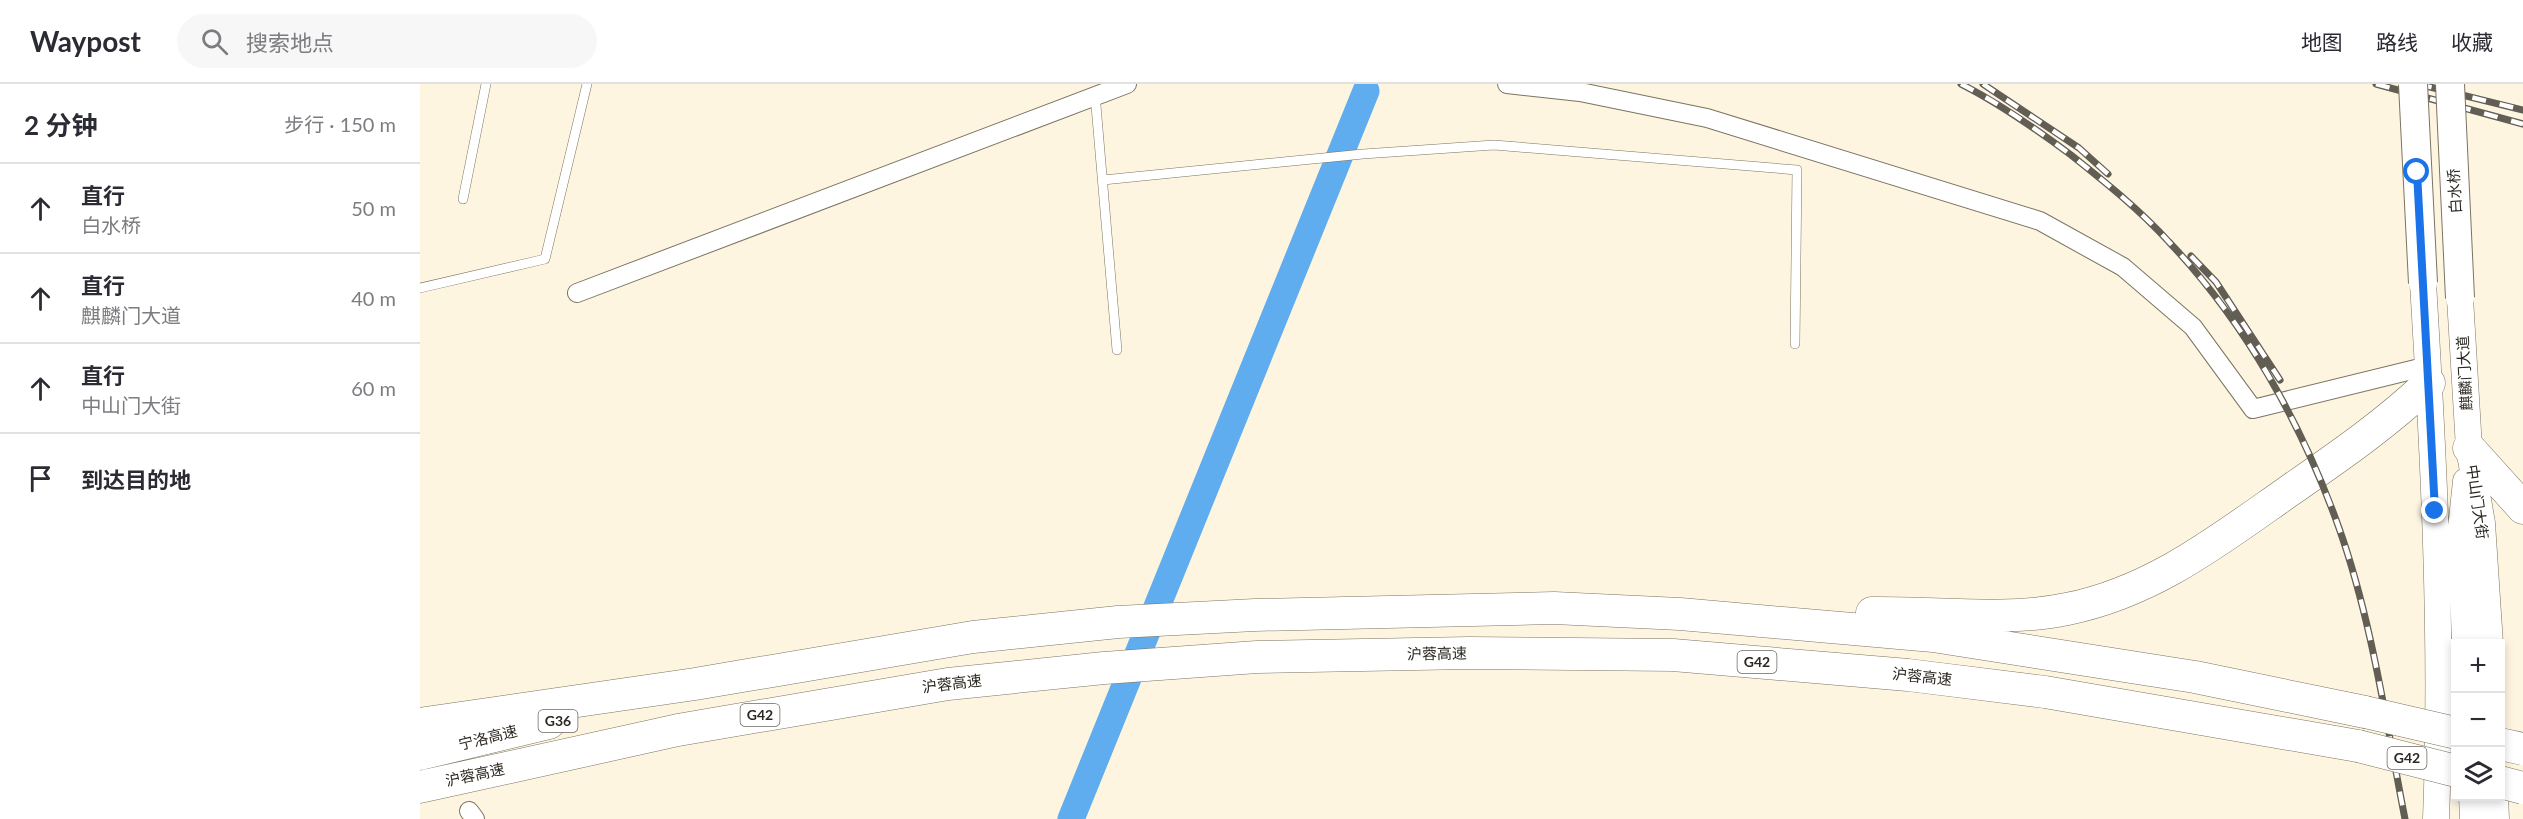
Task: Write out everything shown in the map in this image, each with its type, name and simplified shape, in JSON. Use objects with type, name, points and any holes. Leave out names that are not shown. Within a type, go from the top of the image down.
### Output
[{"type":"highway","points":[[1680,614],[1936,612],[2018,616],[2067,609],[2110,598],[2183,565],[2216,543],[2398,413],[2428,374]]},
{"type":"highway","points":[[2469,448],[2523,508]]},
{"type":"highway","name":"G42","points":[[420,724],[695,684],[973,637],[1118,622],[1256,615],[1554,608],[1680,614],[1934,636],[2195,676],[2365,712],[2447,738]]},
{"type":"highway","name":"沪蓉高速","points":[[420,787],[678,730],[948,684],[1104,668],[1257,657],[1469,653],[1673,655],[1908,675],[2045,692],[2358,746],[2451,770]]},
{"type":"highway","name":"宁洛高速","points":[[420,754],[474,743],[695,684]]},
{"type":"highway","points":[[2505,745],[2523,749]]},
{"type":"highway","points":[[2505,783],[2523,788]]},
{"type":"main road","points":[[2413,84],[2451,819]]},
{"type":"main road","name":"白水桥","points":[[2450,84],[2460,298]]},
{"type":"main road","name":"麒麟门大道","points":[[2460,298],[2469,448]]},
{"type":"main road","name":"中山门大街","points":[[2465,639],[2461,529],[2469,448]]},
{"type":"main road","name":"中山门大街","points":[[2469,448],[2482,523],[2490,639]]},
{"type":"main road","points":[[2436,819],[2447,738]]},
{"type":"main road","points":[[2472,801],[2473,819]]},
{"type":"main road","points":[[2495,801],[2496,819]]},
{"type":"street","points":[[577,293],[1095,94],[1127,84]]},
{"type":"street","points":[[1507,84],[1581,92],[1707,118],[2040,221],[2123,267],[2193,327],[2253,409],[2428,374]]},
{"type":"lane","points":[[463,199],[486,84]]},
{"type":"lane","points":[[420,288],[545,259],[587,84]]},
{"type":"lane","points":[[1095,94],[1117,350]]},
{"type":"lane","points":[[1103,180],[1283,164],[1363,153],[1494,145],[1797,170],[1795,344]]},
{"type":"waterway","points":[[1071,819],[1366,91]]},
{"type":"railway","points":[[1961,84],[2003,108],[2058,145],[2146,219],[2197,273],[2269,376],[2308,451],[2351,563],[2377,672],[2405,819]]},
{"type":"railway","points":[[1983,84],[2079,148],[2108,174]]},
{"type":"railway","points":[[2376,84],[2523,124]]},
{"type":"railway","points":[[2418,84],[2523,110]]},
{"type":"railway","points":[[2191,256],[2216,282],[2280,380]]},
{"type":"route","points":[[2417,172],[2435,511]]}]
